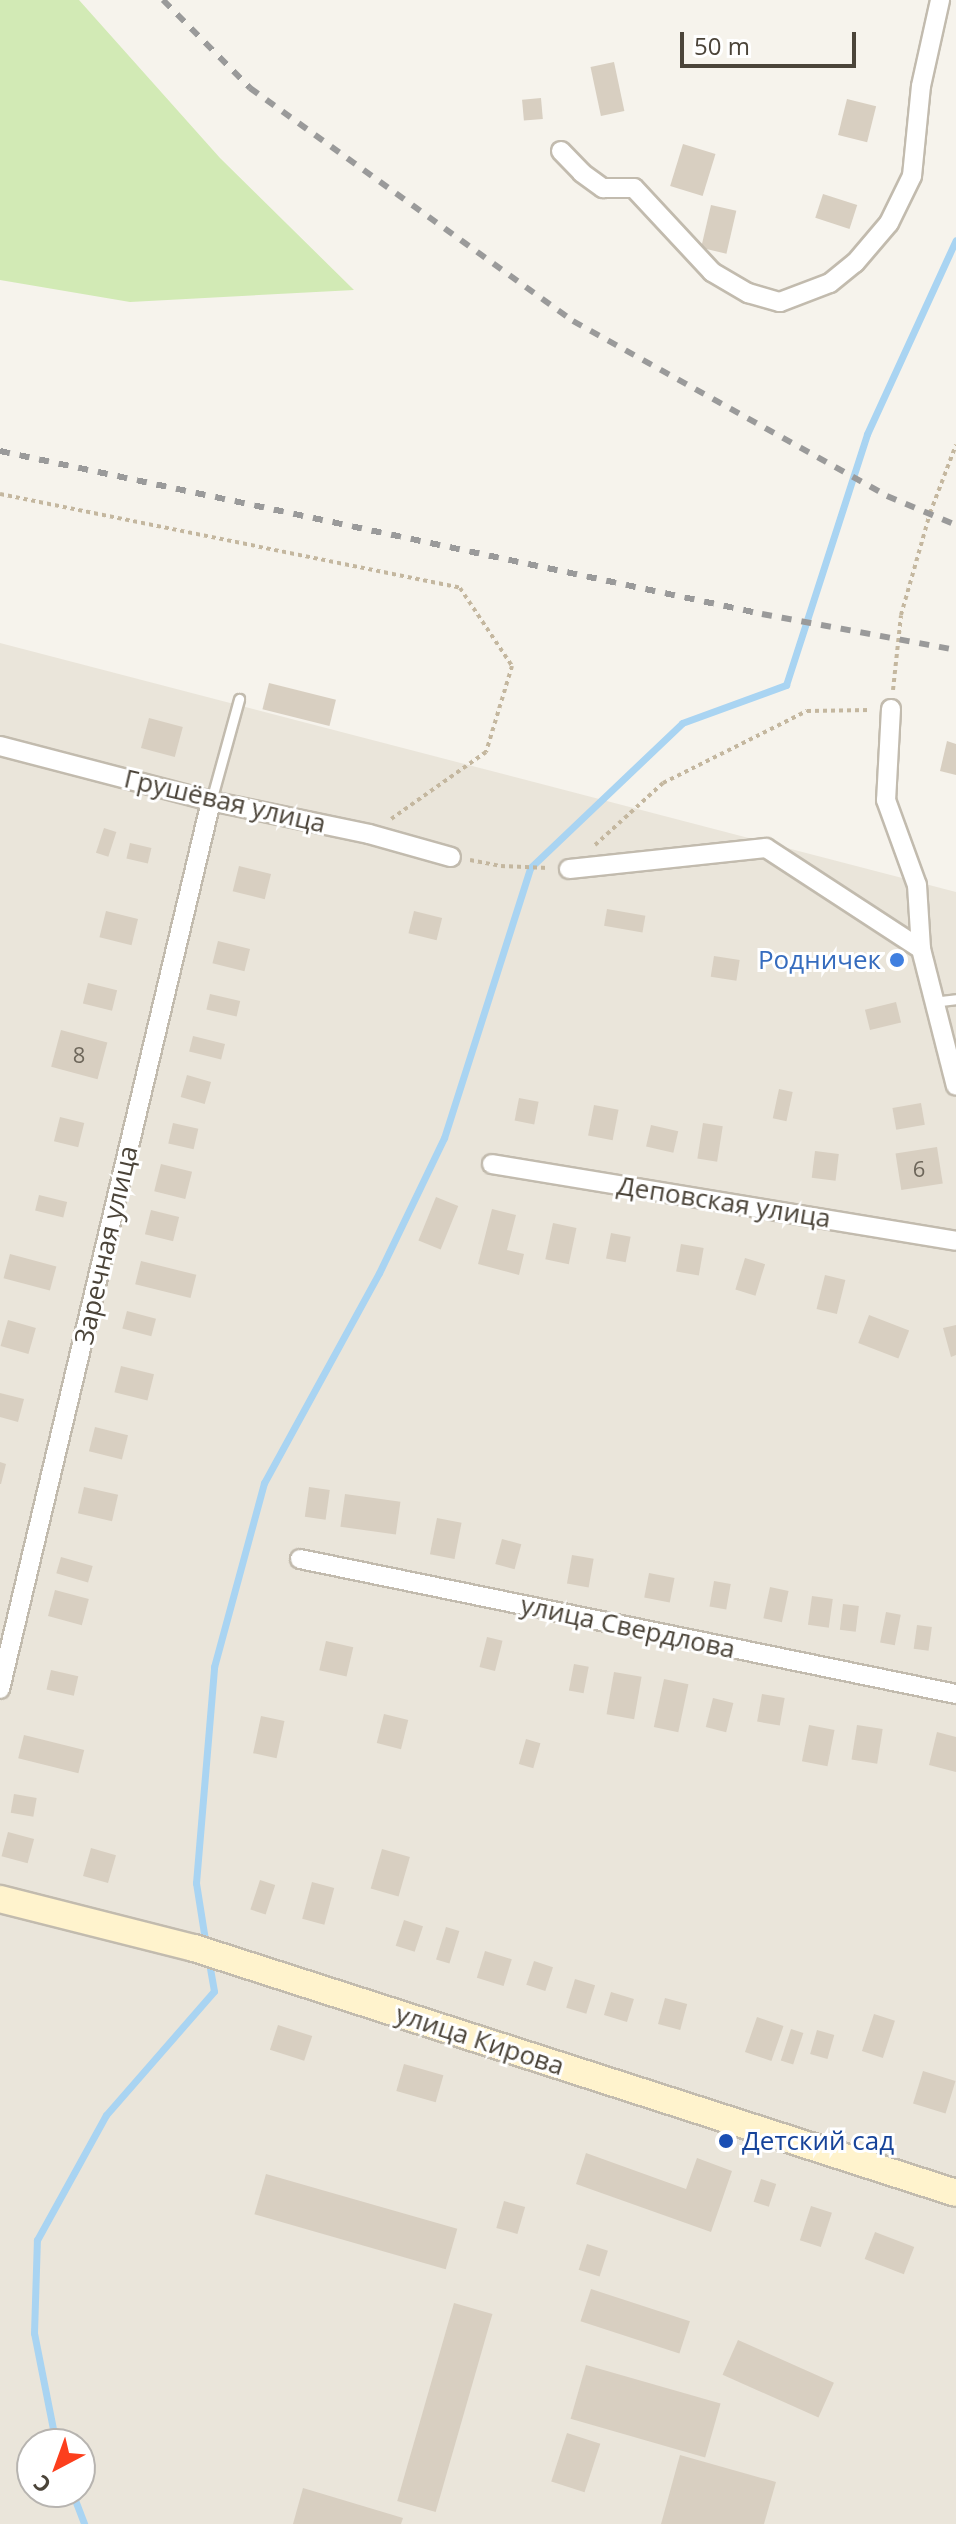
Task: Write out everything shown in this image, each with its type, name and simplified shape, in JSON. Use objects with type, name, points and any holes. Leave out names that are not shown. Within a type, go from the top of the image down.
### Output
[{"type":"street","points":[[561,151],[582,173],[603,188],[634,188],[712,272],[748,293],[780,302],[830,283],[855,263],[889,223],[912,176],[921,86],[940,0]]},
{"type":"street","points":[[891,709],[886,800],[917,885],[921,949],[956,1086]]},
{"type":"street","name":"Грушёвая улица","points":[[0,746],[211,801],[369,834],[451,857]]},
{"type":"street","name":"Заречная улица","points":[[0,1689],[211,801]]},
{"type":"street","points":[[569,869],[766,848],[921,949]]},
{"type":"street","name":"Деповская улица","points":[[492,1164],[956,1241]]},
{"type":"street","name":"улица Свердлова","points":[[300,1559],[956,1694]]},
{"type":"street","name":"улица Кирова","points":[[0,1899],[237,1961],[956,2193]]},
{"type":"lane","points":[[211,801],[239,699]]},
{"type":"lane","points":[[933,1002],[956,999]]},
{"type":"path","points":[[569,869],[663,783],[807,711],[891,709],[901,615],[930,513],[956,445]]},
{"type":"path","points":[[0,494],[460,588],[512,666],[486,752],[369,834]]},
{"type":"path","points":[[451,857],[501,866],[540,868]]},
{"type":"shaded area","points":[[0,643],[956,892],[956,2524],[0,2524]]},
{"type":"green space","points":[[0,0],[79,0],[220,158],[354,290],[130,302],[0,280]]},
{"type":"building","points":[[614,62],[624,111],[601,116],[591,67]]},
{"type":"building","points":[[541,98],[543,119],[524,121],[522,100]]},
{"type":"building","points":[[847,99],[876,106],[867,142],[838,135]]},
{"type":"building","points":[[683,144],[716,154],[703,196],[670,186]]},
{"type":"building","points":[[823,194],[857,205],[850,229],[815,218]]},
{"type":"building","points":[[711,205],[736,211],[726,254],[701,248]]},
{"type":"building","points":[[269,683],[336,700],[329,726],[262,709]]},
{"type":"building","points":[[149,718],[183,727],[175,757],[141,748]]},
{"type":"building","points":[[947,741],[956,744],[956,775],[940,771]]},
{"type":"building","points":[[104,828],[116,832],[108,857],[96,853]]},
{"type":"building","points":[[130,843],[151,848],[148,864],[126,859]]},
{"type":"building","points":[[239,866],[271,874],[265,899],[233,891]]},
{"type":"building","points":[[607,909],[645,916],[642,933],[604,926]]},
{"type":"building","points":[[106,911],[138,919],[131,945],[99,937]]},
{"type":"building","points":[[414,911],[442,918],[437,940],[408,933]]},
{"type":"building","points":[[218,941],[250,949],[244,971],[212,963]]},
{"type":"building","points":[[714,956],[740,960],[736,981],[711,977]]},
{"type":"building","points":[[88,983],[117,990],[112,1011],[83,1003]]},
{"type":"building","points":[[210,994],[240,1001],[237,1017],[206,1010]]},
{"type":"building","points":[[896,1002],[901,1022],[870,1030],[865,1010]]},
{"type":"building","points":[[61,1030],[107,1042],[98,1079],[51,1067]]},
{"type":"building","points":[[193,1036],[225,1044],[221,1060],[189,1052]]},
{"type":"building","points":[[187,1075],[211,1082],[205,1104],[181,1097]]},
{"type":"building","points":[[779,1089],[793,1092],[786,1121],[773,1118]]},
{"type":"building","points":[[519,1098],[539,1102],[534,1124],[515,1121]]},
{"type":"building","points":[[921,1103],[925,1125],[896,1130],[892,1108]]},
{"type":"building","points":[[594,1105],[619,1110],[613,1140],[588,1135]]},
{"type":"building","points":[[60,1117],[84,1123],[78,1147],[54,1141]]},
{"type":"building","points":[[173,1123],[198,1129],[194,1149],[168,1143]]},
{"type":"building","points":[[703,1123],[723,1126],[717,1162],[697,1159]]},
{"type":"building","points":[[651,1125],[678,1131],[673,1153],[646,1146]]},
{"type":"building","points":[[937,1147],[943,1184],[901,1190],[896,1154]]},
{"type":"building","points":[[815,1151],[839,1154],[836,1181],[812,1178]]},
{"type":"building","points":[[161,1164],[192,1172],[185,1199],[154,1191]]},
{"type":"building","points":[[39,1195],[67,1202],[63,1218],[35,1211]]},
{"type":"building","points":[[436,1197],[458,1206],[441,1250],[418,1241]]},
{"type":"building","points":[[492,1209],[516,1215],[507,1250],[524,1254],[519,1275],[478,1264]]},
{"type":"building","points":[[151,1210],[179,1217],[173,1241],[145,1234]]},
{"type":"building","points":[[553,1223],[576,1228],[569,1264],[545,1259]]},
{"type":"building","points":[[611,1233],[631,1237],[626,1262],[606,1259]]},
{"type":"building","points":[[681,1244],[704,1248],[699,1276],[676,1272]]},
{"type":"building","points":[[10,1254],[56,1266],[50,1291],[4,1278]]},
{"type":"building","points":[[745,1258],[765,1264],[755,1296],[735,1290]]},
{"type":"building","points":[[141,1261],[196,1275],[191,1298],[135,1284]]},
{"type":"building","points":[[825,1275],[845,1280],[837,1314],[817,1309]]},
{"type":"building","points":[[127,1311],[156,1319],[151,1336],[122,1328]]},
{"type":"building","points":[[869,1315],[909,1330],[898,1358],[858,1343]]},
{"type":"building","points":[[8,1320],[36,1328],[28,1354],[1,1346]]},
{"type":"building","points":[[956,1325],[956,1355],[951,1357],[943,1328]]},
{"type":"building","points":[[121,1366],[154,1374],[147,1400],[114,1392]]},
{"type":"building","points":[[0,1393],[24,1399],[18,1422],[0,1417]]},
{"type":"building","points":[[95,1427],[128,1435],[122,1459],[89,1451]]},
{"type":"building","points":[[0,1462],[6,1464],[1,1484],[0,1484]]},
{"type":"building","points":[[84,1487],[118,1495],[112,1521],[78,1513]]},
{"type":"building","points":[[309,1487],[330,1490],[326,1520],[305,1517]]},
{"type":"building","points":[[345,1494],[400,1502],[396,1534],[340,1527]]},
{"type":"building","points":[[437,1518],[462,1523],[454,1559],[430,1554]]},
{"type":"building","points":[[502,1539],[521,1544],[515,1569],[495,1564]]},
{"type":"building","points":[[572,1555],[594,1559],[589,1587],[567,1584]]},
{"type":"building","points":[[61,1557],[93,1566],[88,1582],[56,1573]]},
{"type":"building","points":[[649,1573],[675,1578],[670,1603],[644,1598]]},
{"type":"building","points":[[714,1581],[731,1584],[726,1610],[709,1607]]},
{"type":"building","points":[[770,1587],[789,1591],[782,1622],[763,1618]]},
{"type":"building","points":[[55,1590],[89,1599],[82,1625],[48,1616]]},
{"type":"building","points":[[812,1596],[833,1599],[829,1628],[808,1625]]},
{"type":"building","points":[[843,1604],[859,1606],[856,1632],[840,1630]]},
{"type":"building","points":[[886,1612],[901,1615],[895,1645],[880,1642]]},
{"type":"building","points":[[917,1625],[932,1627],[929,1651],[914,1649]]},
{"type":"building","points":[[487,1637],[503,1641],[495,1671],[480,1667]]},
{"type":"building","points":[[326,1641],[353,1647],[347,1677],[319,1670]]},
{"type":"building","points":[[574,1664],[589,1667],[584,1693],[569,1691]]},
{"type":"building","points":[[51,1670],[78,1676],[74,1696],[47,1689]]},
{"type":"building","points":[[614,1672],[642,1677],[634,1719],[607,1714]]},
{"type":"building","points":[[664,1679],[688,1684],[678,1732],[654,1727]]},
{"type":"building","points":[[762,1694],[785,1698],[780,1726],[757,1722]]},
{"type":"building","points":[[713,1698],[733,1703],[726,1732],[706,1727]]},
{"type":"building","points":[[384,1714],[408,1720],[401,1749],[377,1743]]},
{"type":"building","points":[[261,1716],[284,1721],[277,1758],[253,1753]]},
{"type":"building","points":[[809,1725],[835,1730],[827,1766],[802,1761]]},
{"type":"building","points":[[857,1725],[883,1729],[877,1764],[852,1760]]},
{"type":"building","points":[[937,1732],[956,1737],[956,1772],[929,1765]]},
{"type":"building","points":[[24,1735],[84,1750],[78,1773],[18,1758]]},
{"type":"building","points":[[526,1739],[540,1743],[533,1768],[519,1764]]},
{"type":"building","points":[[14,1794],[37,1798],[33,1817],[11,1813]]},
{"type":"building","points":[[8,1832],[34,1839],[28,1863],[2,1856]]},
{"type":"building","points":[[91,1848],[116,1855],[108,1883],[83,1876]]},
{"type":"building","points":[[382,1849],[410,1857],[399,1896],[371,1888]]},
{"type":"building","points":[[260,1880],[275,1885],[266,1914],[250,1909]]},
{"type":"building","points":[[312,1882],[334,1888],[324,1925],[302,1919]]},
{"type":"building","points":[[404,1920],[423,1926],[415,1952],[396,1946]]},
{"type":"building","points":[[446,1927],[459,1931],[449,1964],[436,1960]]},
{"type":"building","points":[[485,1951],[512,1959],[504,1986],[477,1978]]},
{"type":"building","points":[[534,1961],[553,1967],[545,1991],[526,1985]]},
{"type":"building","points":[[575,1979],[595,1985],[586,2014],[566,2008]]},
{"type":"building","points":[[611,1992],[634,1999],[627,2022],[604,2015]]},
{"type":"building","points":[[665,1998],[687,2004],[680,2030],[658,2024]]},
{"type":"building","points":[[874,2014],[895,2021],[883,2058],[862,2051]]},
{"type":"building","points":[[757,2017],[783,2026],[771,2061],[745,2052]]},
{"type":"building","points":[[278,2025],[312,2036],[304,2061],[270,2050]]},
{"type":"building","points":[[791,2029],[803,2033],[793,2064],[781,2060]]},
{"type":"building","points":[[817,2030],[834,2035],[827,2059],[810,2054]]},
{"type":"building","points":[[404,2064],[443,2075],[436,2102],[396,2091]]},
{"type":"building","points":[[923,2071],[956,2081],[946,2113],[913,2104]]},
{"type":"building","points":[[586,2153],[686,2189],[697,2158],[732,2171],[711,2232],[576,2184]]},
{"type":"building","points":[[266,2174],[457,2229],[446,2269],[254,2214]]},
{"type":"building","points":[[761,2179],[776,2184],[769,2207],[754,2202]]},
{"type":"building","points":[[504,2201],[525,2207],[517,2234],[496,2228]]},
{"type":"building","points":[[811,2206],[832,2213],[821,2247],[800,2240]]},
{"type":"building","points":[[875,2232],[914,2247],[904,2274],[865,2259]]},
{"type":"building","points":[[587,2244],[608,2251],[600,2276],[579,2270]]},
{"type":"building","points":[[591,2289],[690,2321],[679,2353],[580,2321]]},
{"type":"building","points":[[454,2303],[492,2314],[436,2512],[397,2501]]},
{"type":"building","points":[[738,2340],[834,2383],[818,2417],[723,2375]]},
{"type":"building","points":[[586,2365],[721,2404],[705,2457],[571,2419]]},
{"type":"building","points":[[567,2433],[600,2444],[585,2492],[551,2482]]},
{"type":"building","points":[[680,2455],[776,2482],[764,2524],[661,2524]]},
{"type":"building","points":[[303,2488],[403,2518],[401,2524],[293,2524]]},
{"type":"waterway","points":[[206,1946],[196,1883],[214,1667],[264,1483],[379,1273],[444,1138],[530,868],[682,723],[786,685],[867,434],[956,240]]},
{"type":"waterway","points":[[53,2428],[34,2333],[37,2240],[106,2115],[214,1991],[208,1958]]},
{"type":"waterway","points":[[78,2508],[84,2524]]},
{"type":"railway","points":[[163,0],[250,88],[573,321],[887,496],[956,525]]},
{"type":"railway","points":[[0,451],[762,614],[956,650]]},
{"type":"place","name":"Родничек","points":[[897,960]]},
{"type":"place","name":"Детский сад","points":[[726,2141]]}]
